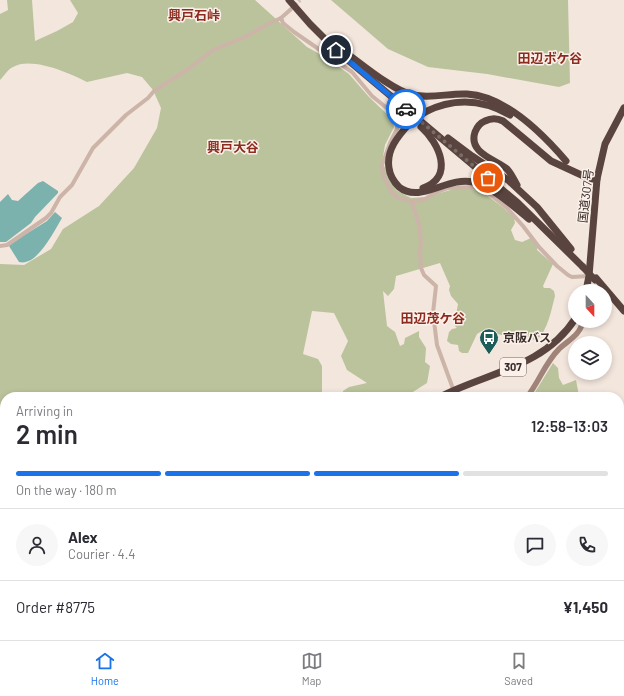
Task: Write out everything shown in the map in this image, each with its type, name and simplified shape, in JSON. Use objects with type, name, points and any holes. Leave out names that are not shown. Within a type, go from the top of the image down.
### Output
[{"type":"highway","points":[[289,0],[310,24],[518,203],[576,259]]},
{"type":"highway","points":[[293,0],[340,51],[382,93],[426,132],[437,148],[441,161],[440,171],[430,184],[419,189],[405,187],[401,184],[395,177],[392,168],[392,156],[395,147],[411,124]]},
{"type":"highway","points":[[340,51],[392,85],[412,95],[428,96],[470,94],[481,96],[501,104],[530,125],[553,147],[566,164]]},
{"type":"highway","points":[[340,51],[457,145],[502,175],[521,192],[537,207],[599,284]]},
{"type":"highway","points":[[566,164],[525,135],[507,117],[493,110],[478,106],[460,105],[445,107],[426,114],[411,124],[395,141],[389,158],[390,173],[396,184],[406,191],[419,193],[460,181],[481,184],[517,209],[584,266]]},
{"type":"highway","name":"国道307号","points":[[590,284],[593,278],[597,179],[605,144],[624,108]]},
{"type":"highway","points":[[521,192],[508,171],[483,155],[476,148],[474,143],[474,135],[476,129],[484,121],[495,118],[503,121],[551,161],[566,164],[597,179]]},
{"type":"highway","points":[[593,278],[624,311]]},
{"type":"highway","points":[[612,299],[624,314]]},
{"type":"highway","name":"307","points":[[459,392],[529,360],[556,342],[568,327]]},
{"type":"street","points":[[0,246],[7,245],[51,213],[60,197],[72,185],[85,161],[100,140],[154,91],[187,70],[213,50],[245,37],[278,18],[281,18],[290,10]]},
{"type":"street","points":[[281,18],[283,23],[294,32],[352,72],[372,96],[393,113],[397,121],[397,129],[382,165],[383,175],[392,193],[399,198],[412,202],[425,199],[448,188],[473,187],[482,190],[491,195],[507,208],[539,247],[568,275],[572,277],[593,278]]},
{"type":"street","points":[[412,202],[419,224],[421,268],[424,275],[436,286],[433,313],[438,345],[454,392]]},
{"type":"street","points":[[530,392],[551,358],[581,328]]},
{"type":"green space","points":[[7,0],[32,0],[35,41],[73,22],[78,13],[70,0],[255,0],[307,47],[325,57],[349,74],[369,97],[391,118],[394,127],[385,145],[382,162],[396,190],[411,198],[426,197],[454,189],[466,188],[481,191],[504,208],[514,218],[515,223],[511,230],[515,240],[522,242],[531,238],[538,244],[537,250],[553,264],[543,286],[544,288],[550,288],[554,291],[555,296],[546,326],[540,337],[536,341],[528,337],[502,335],[482,331],[477,334],[468,353],[462,353],[459,351],[458,345],[451,344],[447,341],[449,332],[452,329],[457,328],[454,325],[458,304],[451,296],[449,290],[450,286],[440,263],[396,276],[394,289],[388,296],[383,291],[387,326],[395,332],[400,346],[404,344],[405,338],[419,331],[419,337],[426,348],[425,362],[430,366],[427,383],[413,392],[343,392],[349,387],[367,383],[347,370],[341,356],[348,341],[334,313],[312,311],[303,354],[318,359],[322,366],[322,392],[0,392],[0,264],[24,265],[51,249],[63,229],[99,206],[134,168],[157,128],[161,108],[153,90],[142,77],[127,73],[87,82],[61,70],[30,63],[21,64],[11,68],[0,80],[0,14],[8,10]]},
{"type":"green space","points":[[331,0],[568,0],[570,83],[559,87],[487,74],[428,67],[388,49]]},
{"type":"green space","points":[[553,363],[558,368],[559,378],[563,385],[576,380],[578,392],[535,392]]},
{"type":"water","points":[[43,181],[58,191],[58,193],[31,223],[6,242],[0,242],[0,202],[8,194],[12,200],[18,201],[38,183]]},
{"type":"water","points":[[55,212],[62,218],[50,239],[32,259],[26,262],[19,262],[9,246],[10,244],[47,221]]},
{"type":"tunnel","points":[[290,10],[300,0]]},
{"type":"way so far","points":[[406,109],[488,178]]},
{"type":"place","name":"京阪バス","points":[[489,355]]},
{"type":"district","name":"興戸石峠","points":[[194,15]]},
{"type":"district","name":"田辺ボケ谷","points":[[550,58]]},
{"type":"district","name":"興戸大谷","points":[[233,147]]},
{"type":"district","name":"田辺茂ケ谷","points":[[433,318]]},
{"type":"route","points":[[336,50],[406,109]]}]
